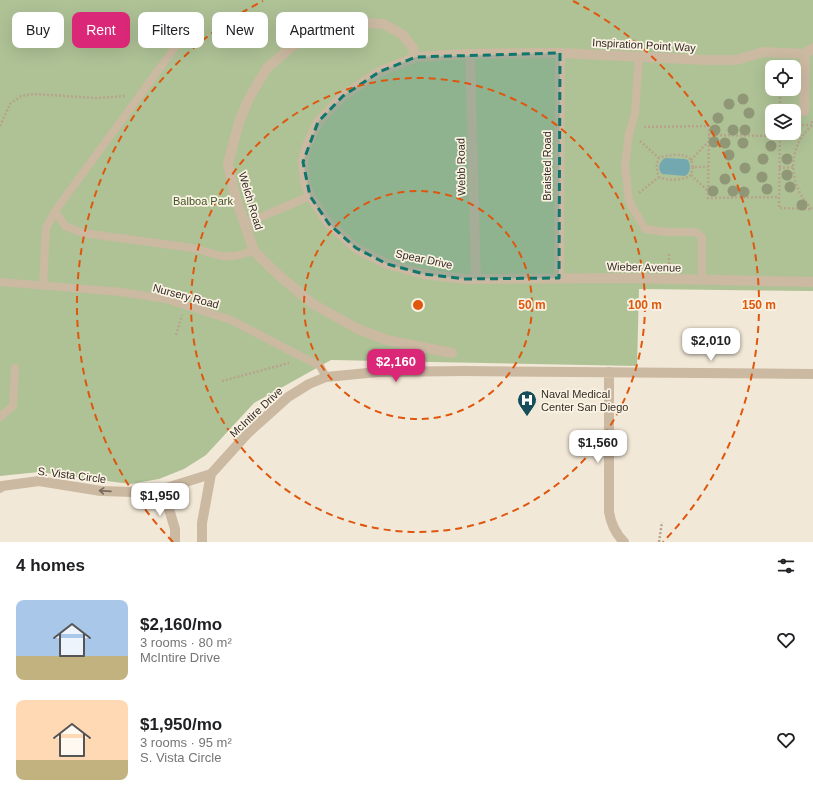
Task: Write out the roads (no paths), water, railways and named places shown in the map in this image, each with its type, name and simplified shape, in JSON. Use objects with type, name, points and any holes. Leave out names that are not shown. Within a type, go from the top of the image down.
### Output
[{"type":"street","name":"Welch Road","points":[[416,57],[412,47],[403,35],[384,24],[352,22],[321,28],[290,48],[266,68],[246,104],[239,122],[228,164],[236,199],[254,251],[274,272],[313,304],[358,329],[386,340],[452,354]]},
{"type":"street","name":"Inspiration Point Way","points":[[470,54],[560,53],[736,60],[762,52],[809,51]]},
{"type":"street","points":[[804,111],[809,51]]},
{"type":"street","name":"Braisted Road","points":[[559,278],[560,53]]},
{"type":"street","name":"Spear Drive","points":[[470,54],[416,57],[379,72],[343,96],[318,122],[307,146],[303,162],[305,182],[310,196],[329,224],[356,248],[387,264],[424,274],[476,279]]},
{"type":"street","name":"Webb Road","points":[[470,54],[476,279]]},
{"type":"street","name":"Wieber Avenue","points":[[476,279],[559,278],[813,282]]},
{"type":"street","name":"McIntire Drive","points":[[211,474],[248,433],[288,397],[309,384],[326,377],[378,372],[813,374]]},
{"type":"street","points":[[609,372],[609,512],[611,525],[624,542]]},
{"type":"street","points":[[202,542],[202,523],[211,474]]},
{"type":"street","name":"S. Vista Circle","points":[[0,488],[2,486],[39,480],[101,491],[134,492],[163,489],[211,474]]},
{"type":"street","points":[[163,489],[175,529],[175,542]]},
{"type":"lane","points":[[43,286],[46,228],[55,211],[175,48]]},
{"type":"lane","points":[[640,57],[635,113],[630,132],[626,165],[629,202],[644,229],[666,232],[695,232],[702,238],[702,280]]},
{"type":"lane","points":[[245,224],[310,196]]},
{"type":"lane","points":[[55,211],[65,226],[83,233],[193,248],[221,256],[235,256],[254,251]]},
{"type":"lane","name":"Nursery Road","points":[[0,282],[121,292],[166,300],[231,320],[320,366],[326,377]]},
{"type":"lane","points":[[0,417],[13,406],[14,368]]},
{"type":"water","points":[[665,158],[688,160],[690,167],[688,173],[685,176],[662,174],[659,166],[661,161]]},
{"type":"place","name":"Naval Medical Center San Diego","points":[[527,417]]},
{"type":"park label","name":"Balboa Park","points":[[203,201]]}]
